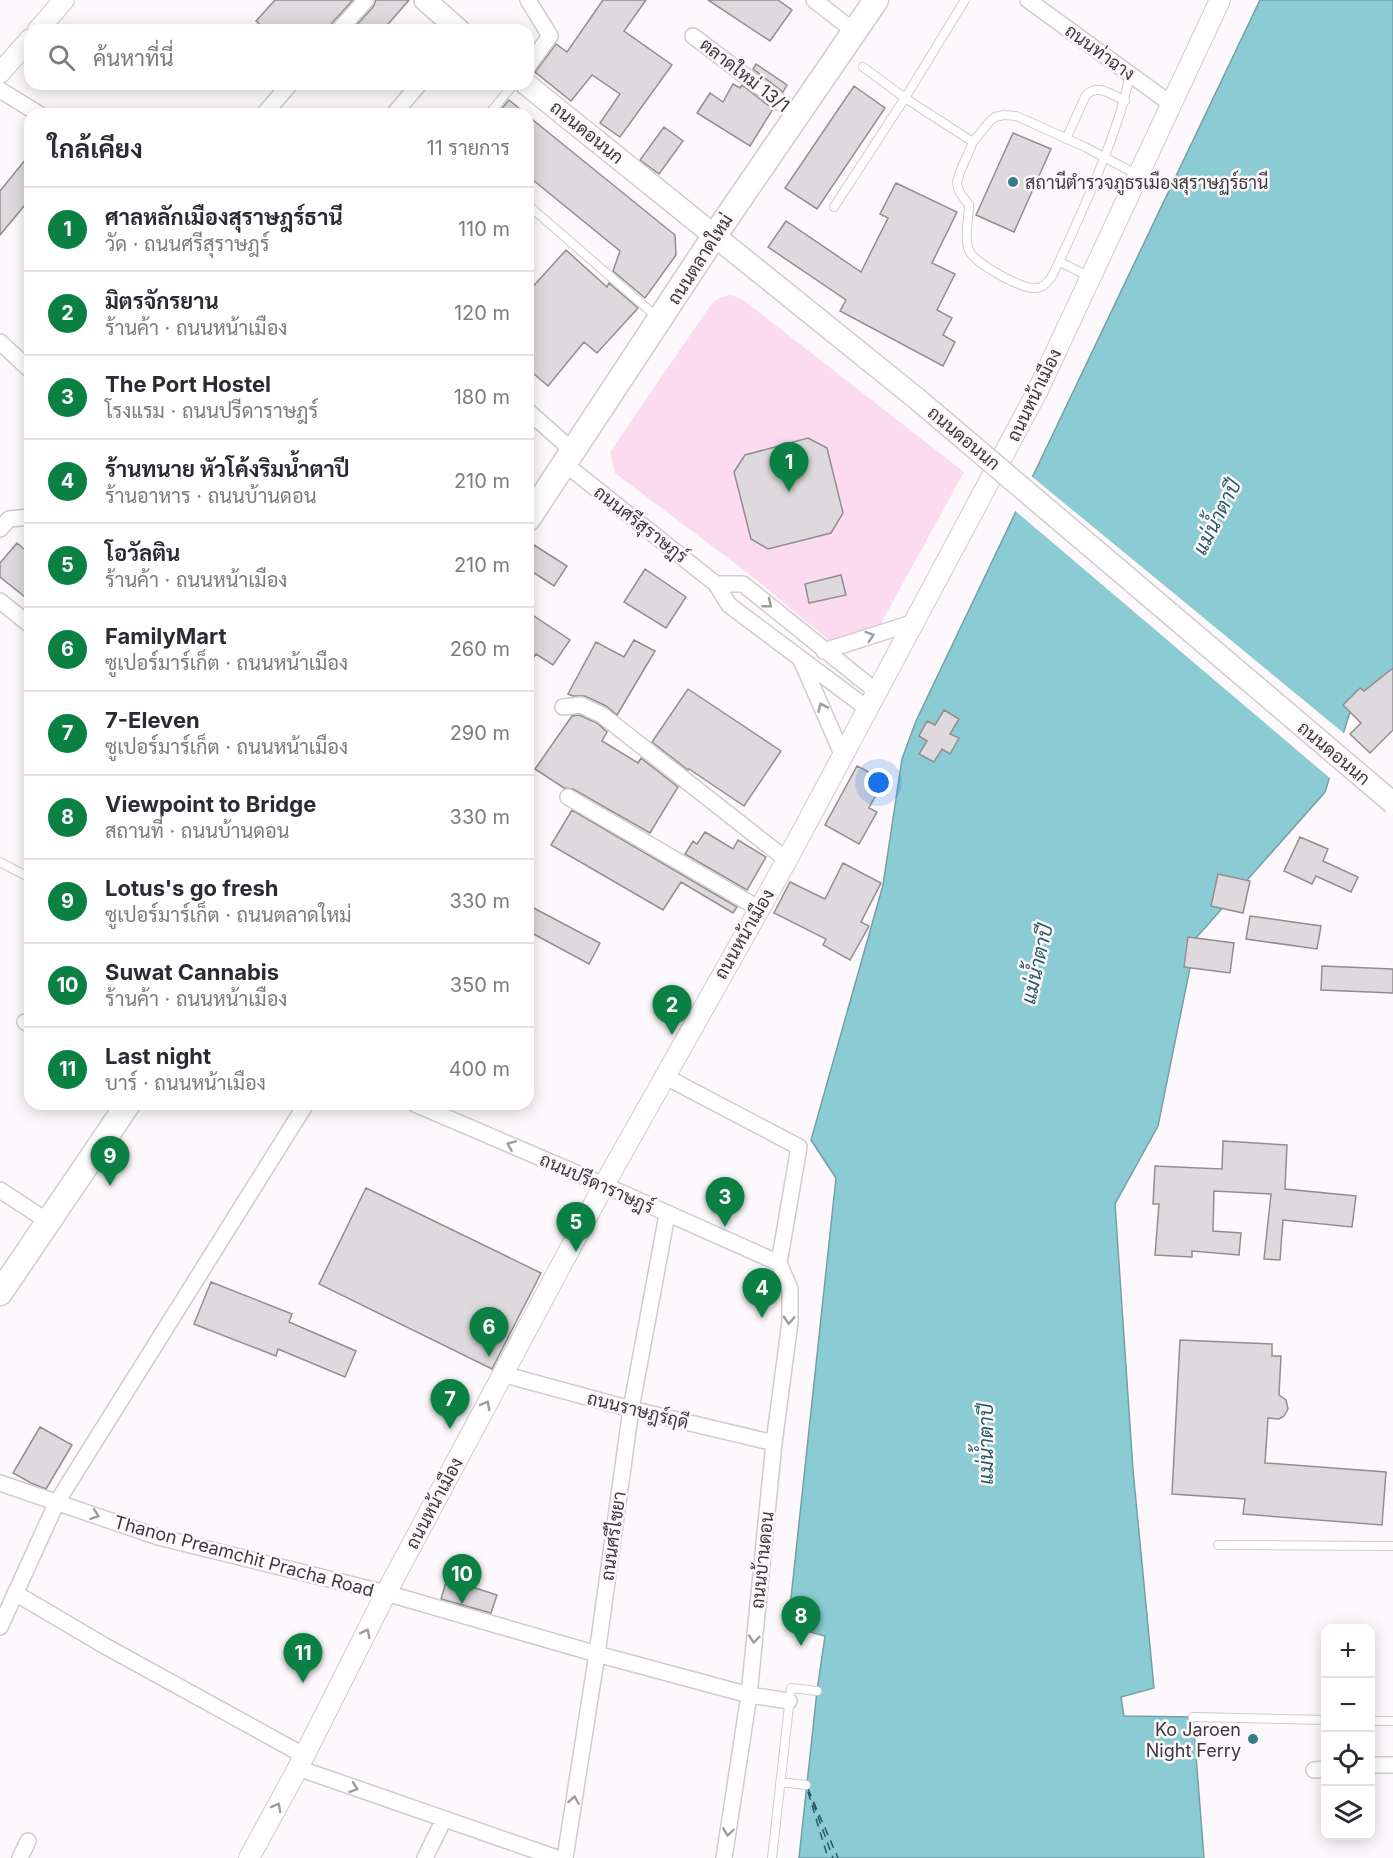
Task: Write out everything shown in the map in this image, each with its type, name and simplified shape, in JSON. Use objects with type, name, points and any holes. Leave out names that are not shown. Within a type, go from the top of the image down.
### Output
[{"type":"main road","points":[[425,0],[452,24]]},
{"type":"main road","name":"ถนนตลาดใหม่","points":[[534,510],[715,235],[876,0]]},
{"type":"main road","name":"ถนนดอนนก","points":[[534,90],[916,398],[1393,803]]},
{"type":"main road","points":[[0,1293],[125,1110]]},
{"type":"street","points":[[43,24],[64,0]]},
{"type":"street","points":[[344,24],[366,0]]},
{"type":"street","points":[[528,0],[550,36],[534,58]]},
{"type":"street","points":[[814,0],[855,32]]},
{"type":"street","name":"ถนนท่าฉาง","points":[[1028,0],[1171,104]]},
{"type":"street","name":"ถนนหน้าเมือง","points":[[249,1858],[502,1374],[664,1076],[786,861],[1038,390],[1220,0]]},
{"type":"street","name":"ตลาดใหม่ 13/1","points":[[693,36],[797,115]]},
{"type":"street","points":[[0,74],[24,46]]},
{"type":"street","points":[[0,90],[29,108]]},
{"type":"street","points":[[269,108],[285,90]]},
{"type":"street","points":[[399,108],[414,90]]},
{"type":"street","points":[[0,342],[24,364]]},
{"type":"street","name":"ถนนศรีสุราษฎร์","points":[[534,418],[570,458],[716,584],[729,605],[800,659],[873,700]]},
{"type":"street","points":[[0,529],[9,519],[24,517]]},
{"type":"street","points":[[716,584],[743,584],[824,651],[873,700]]},
{"type":"street","points":[[0,601],[24,620]]},
{"type":"street","points":[[824,651],[915,622]]},
{"type":"street","name":"ถนนศรีสุราษฎร์","points":[[800,659],[843,756]]},
{"type":"street","points":[[562,706],[581,705],[602,715],[786,861]]},
{"type":"street","points":[[568,797],[758,908]]},
{"type":"street","points":[[664,1076],[799,1147],[779,1263]]},
{"type":"street","points":[[0,1627],[57,1502],[302,1110]]},
{"type":"street","name":"ถนนปรีดาราษฎร์","points":[[429,1110],[779,1263]]},
{"type":"street","points":[[0,1190],[49,1222]]},
{"type":"street","name":"ถนนศรีไชยา","points":[[565,1858],[597,1654],[631,1409],[667,1215]]},
{"type":"street","name":"ถนนบ้านดอน","points":[[724,1858],[749,1695],[774,1443],[790,1322],[790,1289],[779,1263]]},
{"type":"street","name":"ถนนราษฎร์ฤดี","points":[[502,1374],[631,1409],[774,1443]]},
{"type":"street","name":"Thanon Preamchit Pracha Road","points":[[0,1483],[158,1537],[386,1593],[749,1695],[789,1701]]},
{"type":"street","points":[[15,1593],[301,1762],[444,1819],[557,1858]]},
{"type":"street","points":[[1375,1765],[1393,1765]]},
{"type":"street","points":[[425,1858],[444,1819]]},
{"type":"street","points":[[20,1858],[28,1841]]},
{"type":"lane","points":[[834,207],[965,0]]},
{"type":"lane","points":[[863,66],[905,98],[973,142]]},
{"type":"lane","points":[[1130,74],[1125,101],[1105,157],[1071,240],[1047,284],[1029,288],[980,263],[970,252],[968,243],[969,205],[960,194],[957,182],[973,142],[995,117],[1016,116],[1105,157],[1138,175]]},
{"type":"lane","points":[[494,108],[509,90]]},
{"type":"lane","points":[[1066,139],[1090,90],[1105,91],[1125,101]]},
{"type":"lane","points":[[534,210],[660,320]]},
{"type":"lane","points":[[1060,262],[1090,277]]},
{"type":"lane","points":[[0,861],[24,875]]},
{"type":"lane","points":[[1218,1545],[1393,1546]]},
{"type":"lane","points":[[772,1858],[791,1688],[817,1691]]},
{"type":"lane","points":[[1193,1718],[1321,1720]]},
{"type":"lane","points":[[1375,1721],[1393,1721]]},
{"type":"lane","points":[[780,1782],[806,1785]]},
{"type":"shaded area","points":[[731,295],[742,299],[964,472],[879,627],[831,642],[749,574],[615,473],[610,452],[712,303],[721,297]]},
{"type":"water","name":"แม่น้ำตาปี","points":[[1260,0],[1393,0],[1393,676],[1350,712],[1325,792],[1196,938],[1158,1126],[1115,1204],[1133,1470],[1154,1688],[1121,1697],[1124,1716],[1193,1717],[1204,1858],[799,1858],[825,1636],[788,1626],[836,1178],[811,1140],[883,885],[902,759],[916,721]]},
{"type":"pier","points":[[1030,475],[1346,735],[1332,780],[1013,509]]},
{"type":"building","points":[[275,0],[353,0],[332,24],[259,24],[256,21]]},
{"type":"building","points":[[376,0],[409,0],[388,24],[357,24],[373,7]]},
{"type":"building","points":[[603,0],[646,0],[624,31],[672,65],[620,137],[600,123],[620,94],[592,75],[571,101],[535,72],[556,44],[567,52]]},
{"type":"building","points":[[708,0],[778,0],[792,10],[770,41]]},
{"type":"building","points":[[756,64],[787,85],[783,92],[753,69]]},
{"type":"building","points":[[733,84],[740,88],[742,85],[773,109],[750,146],[697,113],[710,93],[723,102]]},
{"type":"building","points":[[854,86],[885,108],[817,209],[785,188]]},
{"type":"building","points":[[509,100],[519,108],[502,108]]},
{"type":"building","points":[[534,121],[675,235],[676,255],[645,298],[613,271],[620,251],[534,181]]},
{"type":"building","points":[[664,127],[683,141],[659,174],[640,160]]},
{"type":"building","name":"สถานีตำรวจภูธรเมืองสุราษฏร์ธานี","points":[[1013,133],[1051,149],[1014,232],[976,215]]},
{"type":"building","points":[[24,161],[24,206],[0,235],[0,191]]},
{"type":"building","points":[[896,183],[957,212],[932,263],[955,274],[937,310],[952,318],[943,335],[955,342],[943,366],[840,311],[846,300],[768,247],[786,221],[861,272],[888,218],[880,214]]},
{"type":"building","points":[[566,250],[607,287],[609,283],[638,308],[597,353],[584,342],[548,386],[534,374],[534,285]]},
{"type":"building","points":[[808,438],[827,448],[843,513],[831,533],[768,549],[751,539],[734,472],[745,455]]},
{"type":"building","points":[[17,543],[24,549],[24,596],[0,577],[0,563]]},
{"type":"building","points":[[534,545],[567,566],[554,586],[534,573]]},
{"type":"building","points":[[645,569],[686,597],[666,628],[624,602]]},
{"type":"building","points":[[841,575],[846,595],[809,603],[805,584]]},
{"type":"building","points":[[534,616],[570,640],[553,665],[536,654],[534,657]]},
{"type":"building","points":[[634,640],[655,651],[617,715],[606,706],[585,696],[568,694],[596,642],[624,657]]},
{"type":"building","points":[[1393,668],[1393,730],[1370,753],[1350,734],[1361,723],[1343,705],[1360,688],[1364,691]]},
{"type":"building","points":[[688,689],[781,751],[744,806],[688,770],[652,742]]},
{"type":"building","points":[[944,710],[959,719],[950,734],[959,738],[950,754],[942,749],[934,762],[919,754],[927,741],[919,736],[927,721],[935,725]]},
{"type":"building","points":[[579,715],[597,723],[607,732],[602,741],[638,763],[641,758],[678,787],[650,833],[573,789],[564,788],[535,769],[572,716]]},
{"type":"building","points":[[857,766],[884,780],[869,808],[877,812],[859,844],[825,825]]},
{"type":"building","points":[[572,810],[737,907],[733,913],[681,882],[663,910],[551,845]]},
{"type":"building","points":[[705,832],[733,849],[738,840],[766,857],[747,890],[685,854],[693,841],[697,844]]},
{"type":"building","points":[[1300,837],[1328,849],[1323,861],[1358,877],[1351,892],[1316,876],[1312,884],[1284,871]]},
{"type":"building","points":[[843,863],[881,883],[861,922],[869,926],[850,960],[823,945],[826,939],[774,913],[790,882],[825,899]]},
{"type":"building","points":[[1218,874],[1250,881],[1243,913],[1211,906]]},
{"type":"building","points":[[534,908],[600,943],[589,964],[534,934]]},
{"type":"building","points":[[1250,916],[1321,926],[1317,949],[1246,939]]},
{"type":"building","points":[[1188,937],[1234,943],[1230,973],[1184,967]]},
{"type":"building","points":[[1322,966],[1393,969],[1393,993],[1321,990]]},
{"type":"building","points":[[1223,1141],[1287,1145],[1285,1189],[1356,1196],[1352,1227],[1283,1220],[1280,1260],[1264,1259],[1271,1194],[1214,1191],[1213,1231],[1241,1233],[1239,1255],[1192,1251],[1192,1257],[1155,1255],[1159,1204],[1153,1204],[1155,1166],[1222,1169]]},
{"type":"building","points":[[366,1188],[541,1273],[492,1369],[319,1284]]},
{"type":"building","points":[[211,1282],[292,1314],[289,1322],[356,1351],[345,1377],[278,1349],[276,1356],[194,1324]]},
{"type":"building","points":[[1180,1340],[1272,1344],[1272,1356],[1281,1356],[1279,1395],[1286,1400],[1288,1409],[1279,1419],[1268,1418],[1265,1463],[1386,1472],[1382,1525],[1243,1514],[1245,1499],[1172,1494]]},
{"type":"building","points":[[40,1427],[72,1445],[46,1489],[13,1473]]},
{"type":"building","points":[[447,1579],[497,1595],[491,1613],[441,1599]]},
{"type":"ferry route","points":[[808,1789],[838,1858]]},
{"type":"ferry route","points":[[808,1792],[828,1858]]},
{"type":"ferry route","points":[[813,1803],[833,1858]]},
{"type":"place","name":"สถานีตำรวจภูธรเมืองสุราษฏร์ธานี","points":[[1013,182]]},
{"type":"place","name":"ศาลหลักเมืองสุราษฎร์ธานี","points":[[789,492]]},
{"type":"place","name":"มิตรจักรยาน","points":[[672,1035]]},
{"type":"place","name":"Lotus's go fresh","points":[[110,1186]]},
{"type":"place","name":"The Port Hostel","points":[[725,1227]]},
{"type":"place","name":"โอวัลติน","points":[[576,1252]]},
{"type":"place","name":"ร้านทนาย หัวโค้งริมน้ำตาปี","points":[[762,1318]]},
{"type":"place","name":"FamilyMart","points":[[489,1357]]},
{"type":"place","name":"7-Eleven","points":[[450,1429]]},
{"type":"place","name":"Suwat Cannabis","points":[[462,1604]]},
{"type":"place","name":"Viewpoint to Bridge","points":[[801,1646]]},
{"type":"place","name":"Last night","points":[[303,1683]]},
{"type":"place","name":"Ko Jaroen Night Ferry","points":[[1253,1739]]}]
